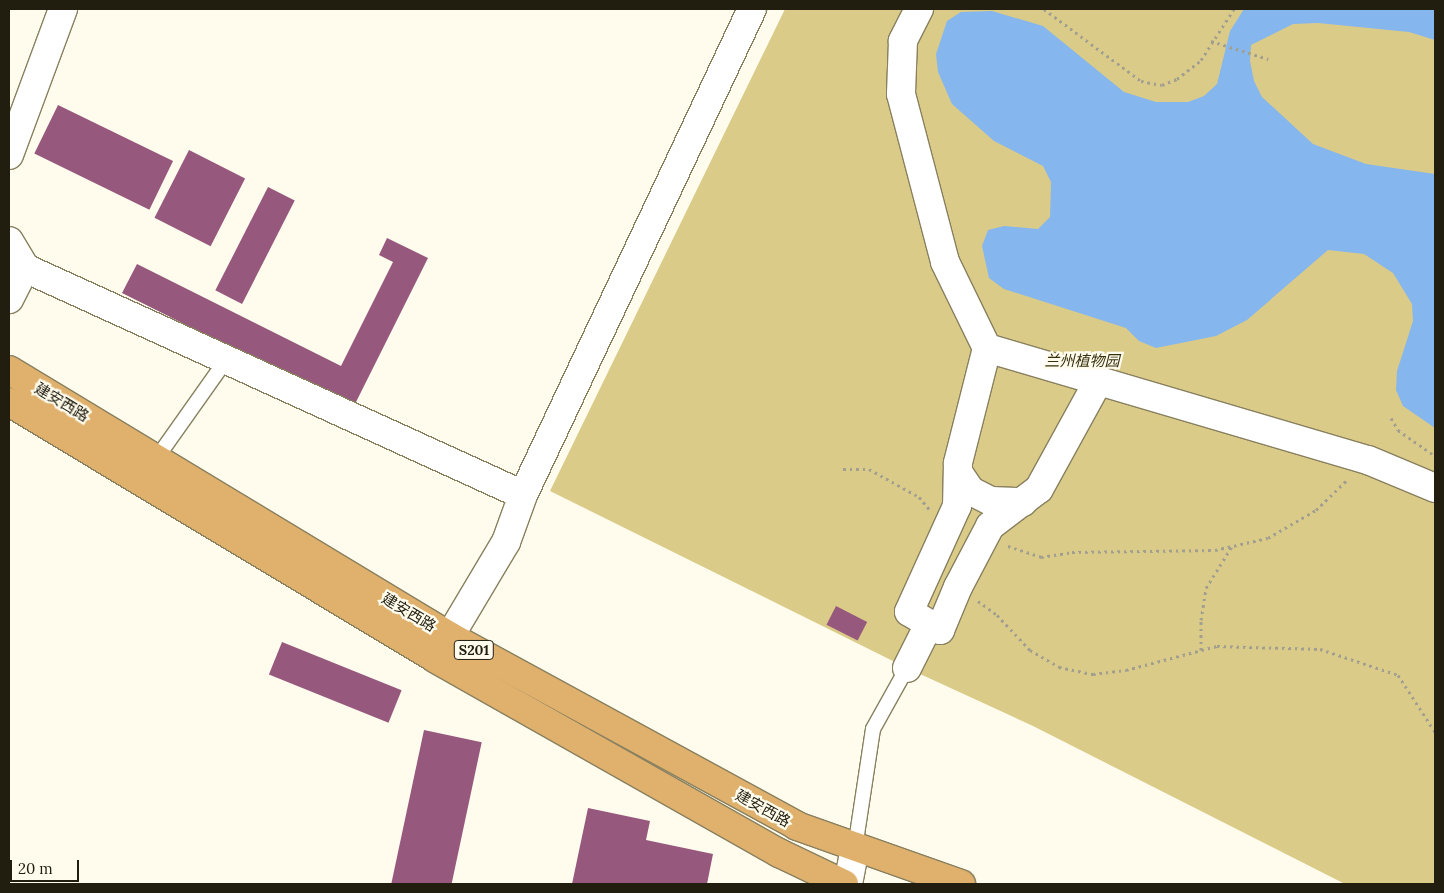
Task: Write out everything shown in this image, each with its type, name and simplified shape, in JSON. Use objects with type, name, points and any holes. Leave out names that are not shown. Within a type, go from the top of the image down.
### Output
[{"type":"main road","name":"建安西路","points":[[9,370],[156,459],[444,648],[779,853],[844,884]]},
{"type":"main road","name":"建安西路","points":[[9,402],[444,648],[797,826],[961,884]]},
{"type":"street","points":[[9,155],[62,9]]},
{"type":"street","points":[[444,648],[506,542],[523,495],[752,9]]},
{"type":"street","points":[[918,9],[903,42],[901,94],[945,262],[987,348],[958,472],[957,506],[938,543],[909,612],[940,630],[958,587],[990,526],[1039,489],[1099,380]]},
{"type":"street","points":[[9,241],[24,268],[523,495]]},
{"type":"street","points":[[9,299],[24,268]]},
{"type":"street","points":[[987,348],[1368,460],[1435,488]]},
{"type":"street","points":[[958,472],[971,491],[991,501],[1023,502]]},
{"type":"street","points":[[907,668],[928,624]]},
{"type":"street","points":[[848,884],[855,848]]},
{"type":"lane","points":[[156,459],[226,360]]},
{"type":"lane","points":[[855,848],[873,729],[907,668]]},
{"type":"path","points":[[1044,9],[1141,82],[1162,84],[1177,79],[1201,60],[1211,41],[1234,9]]},
{"type":"path","points":[[1211,41],[1268,59]]},
{"type":"path","points":[[1391,418],[1398,430],[1435,456]]},
{"type":"path","points":[[984,539],[1041,557],[1072,552],[1215,550],[1268,538],[1316,510],[1368,460]]},
{"type":"path","points":[[843,469],[869,469],[919,498],[931,512],[938,543]]},
{"type":"path","points":[[1202,650],[1201,620],[1206,588],[1232,546]]},
{"type":"path","points":[[958,587],[998,615],[1030,650],[1059,667],[1093,674],[1126,670],[1217,646],[1311,648],[1361,660],[1398,675],[1435,732]]},
{"type":"green space","name":"兰州植物园","points":[[785,9],[1435,9],[1435,884],[1345,884],[1033,726],[907,668],[550,491]]},
{"type":"water","points":[[1244,9],[1435,9],[1435,40],[1409,32],[1318,23],[1293,24],[1251,45],[1250,61],[1254,81],[1262,97],[1313,144],[1366,164],[1435,174],[1435,428],[1403,406],[1396,390],[1397,371],[1413,321],[1412,304],[1393,273],[1364,254],[1328,250],[1247,320],[1216,336],[1156,348],[1139,341],[1126,328],[1004,289],[989,278],[982,246],[988,230],[1004,226],[1038,229],[1050,217],[1051,182],[1043,166],[994,141],[952,104],[938,72],[936,54],[947,21],[961,12],[992,11],[1043,26],[1124,92],[1156,102],[1188,102],[1204,96],[1217,84],[1230,31]]},
{"type":"building","points":[[58,105],[173,161],[149,210],[34,154]]},
{"type":"building","points":[[189,150],[245,179],[211,246],[154,218]]},
{"type":"building","points":[[268,187],[295,201],[242,304],[215,290]]},
{"type":"building","points":[[387,238],[428,258],[353,408],[122,293],[137,264],[341,366],[393,262],[379,255]]},
{"type":"building","points":[[836,606],[867,622],[858,641],[826,625]]},
{"type":"building","points":[[282,642],[402,690],[388,723],[269,674]]},
{"type":"building","points":[[424,730],[482,742],[452,884],[391,884]]},
{"type":"building","points":[[588,808],[650,821],[646,840],[713,854],[707,884],[572,884]]}]
